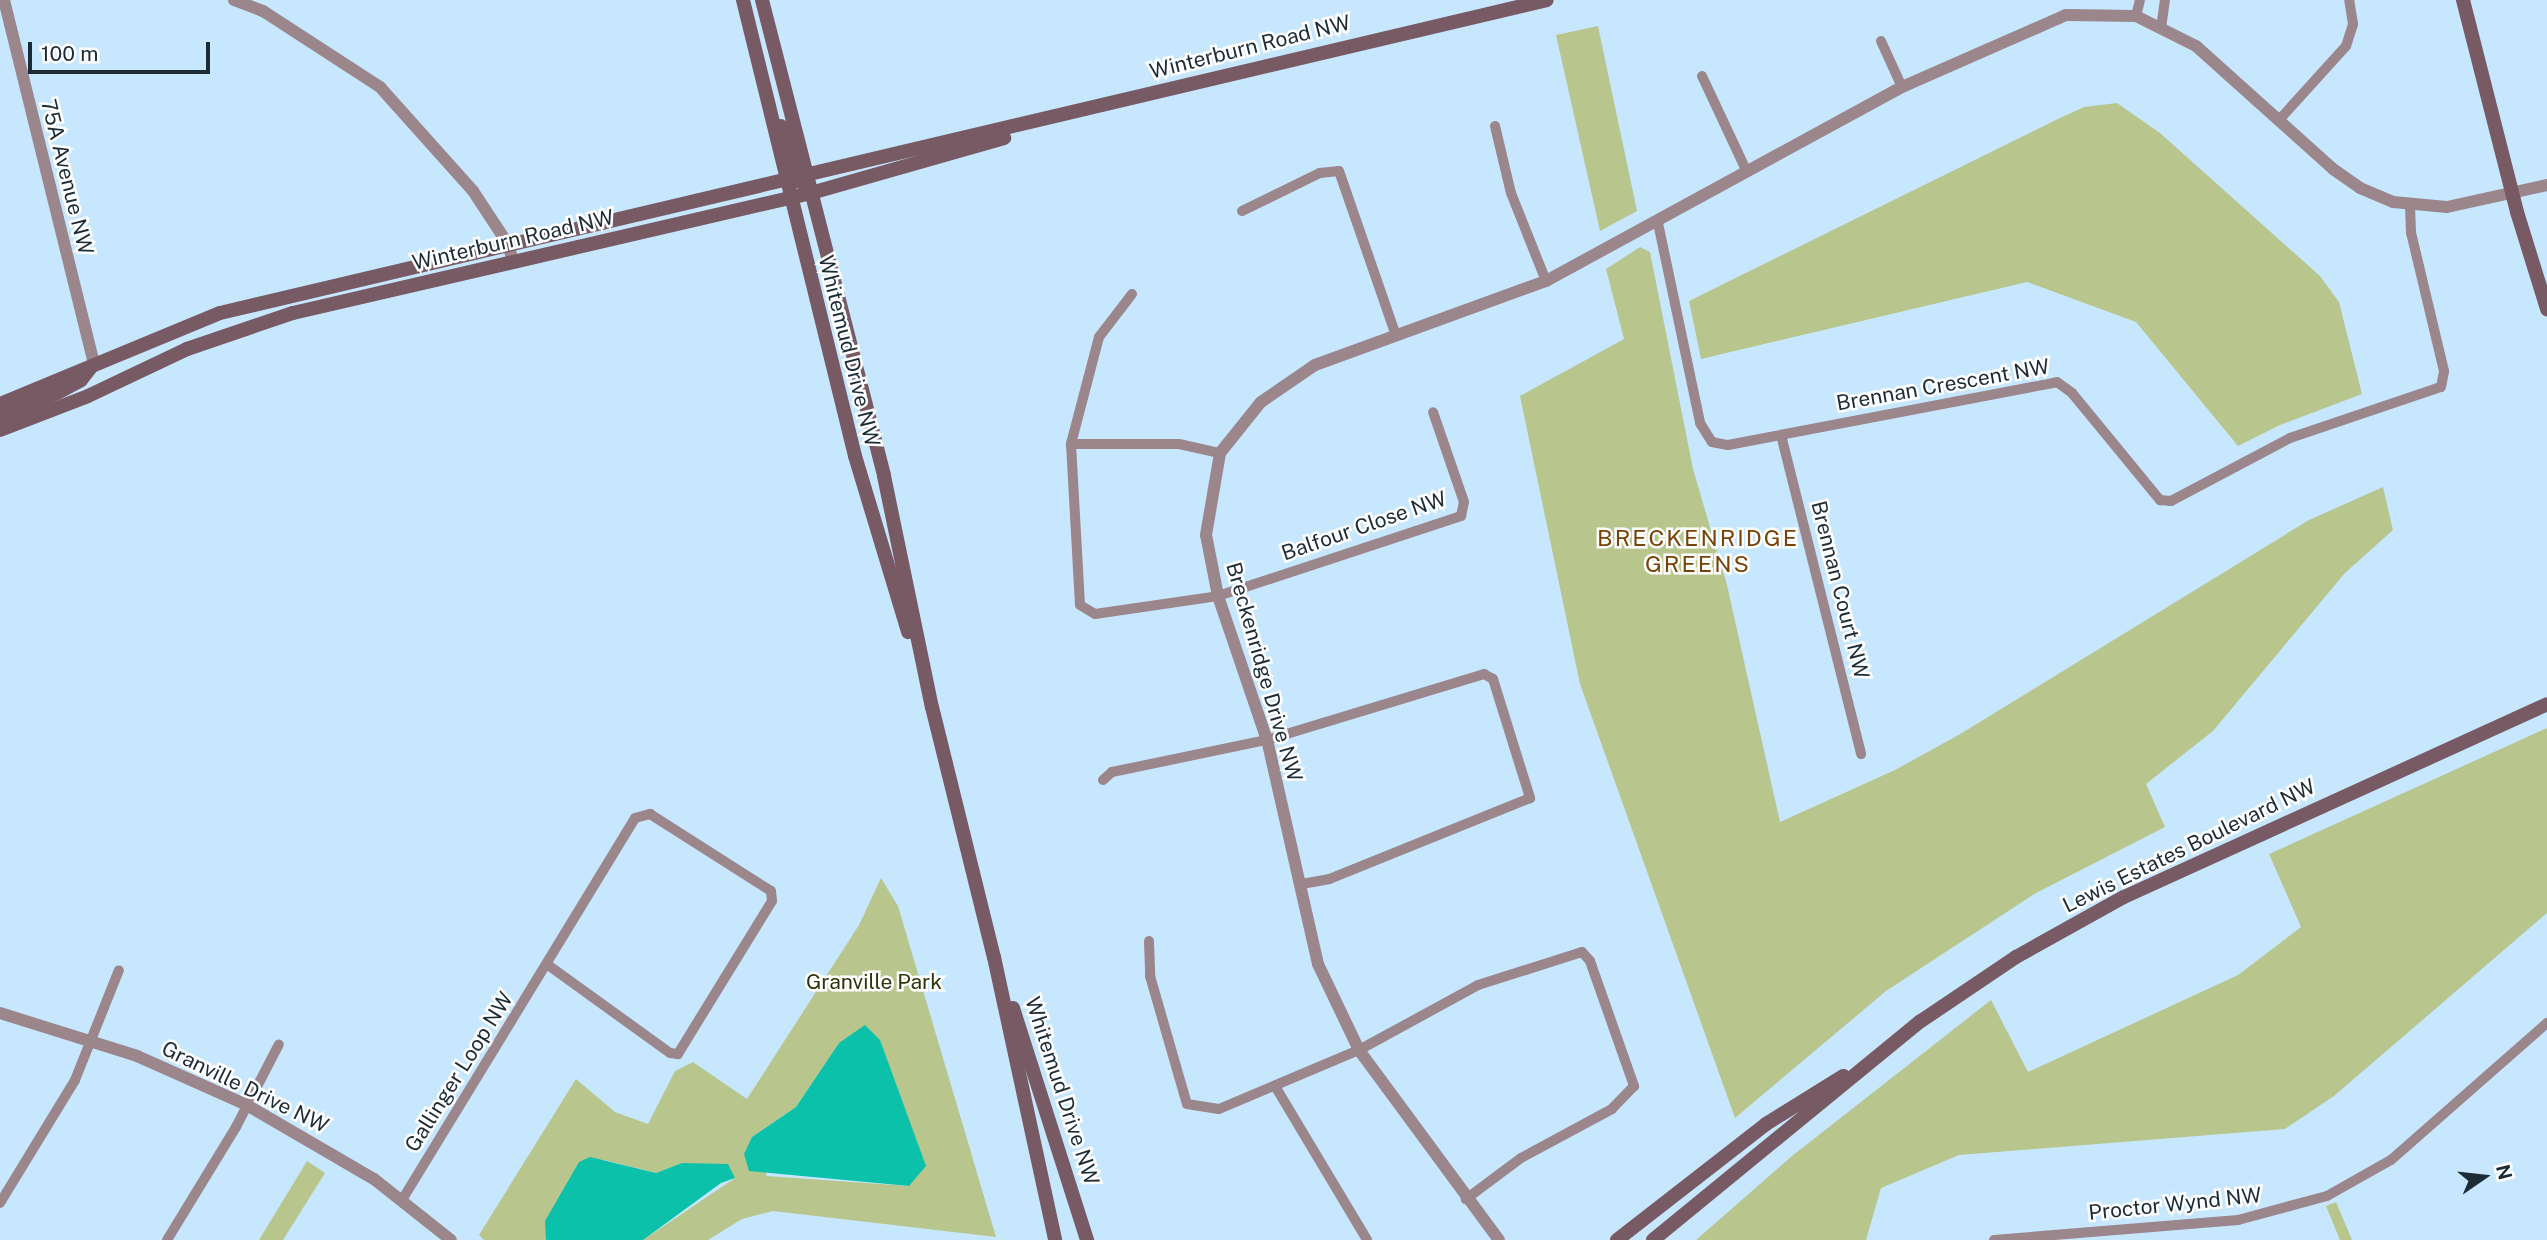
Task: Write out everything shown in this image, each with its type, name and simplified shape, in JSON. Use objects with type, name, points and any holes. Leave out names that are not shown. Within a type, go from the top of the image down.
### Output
[{"type":"main road","name":"Whitemud Drive NW","points":[[744,0],[795,176]]},
{"type":"main road","name":"Whitemud Drive NW","points":[[762,0],[795,176],[788,199],[855,456],[932,707]]},
{"type":"main road","name":"Winterburn Road NW","points":[[0,404],[220,313],[795,176],[1047,120],[1310,53],[1547,0]]},
{"type":"main road","points":[[2463,0],[2512,193],[2547,309]]},
{"type":"main road","name":"Winterburn Road NW","points":[[0,430],[232,332],[293,313],[788,199],[1006,138],[1047,120]]},
{"type":"main road","points":[[795,176],[811,193]]},
{"type":"main road","name":"Whitemud Drive NW","points":[[811,193],[884,476],[932,707],[995,957],[1055,1240]]},
{"type":"main road","points":[[0,418],[80,380],[94,364]]},
{"type":"main road","name":"Lewis Estates Boulevard NW","points":[[1653,1240],[1869,1062],[2016,957],[2103,908],[2547,704]]},
{"type":"main road","name":"Whitemud Drive NW","points":[[995,957],[1046,1102],[1087,1240]]},
{"type":"main road","name":"Lewis Estates Boulevard NW","points":[[1617,1240],[1766,1124],[1869,1062]]},
{"type":"street","name":"75A Avenue NW","points":[[4,0],[94,364]]},
{"type":"street","points":[[234,0],[263,11],[380,87],[433,141],[508,244],[513,261]]},
{"type":"street","points":[[2136,16],[2140,0]]},
{"type":"street","points":[[2161,28],[2165,0]]},
{"type":"street","points":[[2279,120],[2346,46],[2353,24],[2348,0]]},
{"type":"street","name":"Breckenridge Drive NW","points":[[1499,1240],[1466,1199],[1359,1050],[1318,964],[1267,740],[1218,596],[1206,535],[1220,453],[1261,402],[1315,365],[1395,333],[1546,281],[1658,223],[1746,170],[1902,88],[2066,15],[2136,16],[2196,46],[2360,188],[2410,206],[2447,207],[2547,185]]},
{"type":"street","points":[[1881,41],[1902,88]]},
{"type":"street","points":[[1702,76],[1746,170]]},
{"type":"street","points":[[1496,126],[1511,193],[1546,281]]},
{"type":"street","points":[[1242,211],[1320,173],[1339,171],[1395,333]]},
{"type":"street","name":"Brennan Crescent NW","points":[[1658,223],[1706,437],[1720,445],[2057,382],[2072,393],[2160,500],[2171,501],[2290,438],[2441,387],[2444,371],[2411,233],[2410,206]]},
{"type":"street","points":[[1132,294],[1099,337],[1071,443],[1080,605],[1095,614],[1218,596]]},
{"type":"street","name":"Balfour Close NW","points":[[1218,596],[1461,516],[1464,502],[1433,412]]},
{"type":"street","name":"Brennan Court NW","points":[[1781,435],[1861,754]]},
{"type":"street","points":[[1071,443],[1180,444],[1220,453]]},
{"type":"street","points":[[1103,780],[1112,772],[1267,740],[1484,674],[1493,679],[1530,798],[1330,879],[1301,884]]},
{"type":"street","name":"Gallinger Loop NW","points":[[402,1200],[641,813],[771,891],[772,901],[678,1054],[670,1053],[548,965]]},
{"type":"street","points":[[1149,941],[1150,976],[1187,1104],[1219,1110],[1359,1050],[1478,985],[1582,951],[1590,961],[1634,1086],[1612,1109],[1521,1158],[1466,1199]]},
{"type":"street","points":[[0,1203],[67,1094],[93,1040],[119,970]]},
{"type":"street","name":"Granville Drive NW","points":[[0,1013],[93,1040],[245,1104],[326,1149],[402,1200],[451,1240]]},
{"type":"street","name":"Proctor Wynd NW","points":[[1994,1240],[2238,1220],[2327,1196],[2390,1160],[2547,1023]]},
{"type":"street","points":[[167,1240],[236,1126],[245,1104],[279,1044]]},
{"type":"street","points":[[1275,1086],[1367,1240]]},
{"type":"green space","points":[[1598,26],[1637,211],[1600,231],[1556,35]]},
{"type":"green space","points":[[2117,103],[2160,133],[2320,276],[2339,302],[2362,394],[2280,425],[2238,446],[2136,322],[2027,282],[1701,359],[1689,301],[2060,118],[2084,107]]},
{"type":"green space","points":[[1640,247],[1650,252],[1693,469],[1727,585],[1780,822],[1895,770],[1962,733],[2309,520],[2383,487],[2393,530],[2345,573],[2213,731],[2146,784],[2165,827],[2036,893],[1886,991],[1735,1118],[1580,684],[1520,396],[1624,339],[1606,269]]},
{"type":"green space","points":[[2547,728],[2547,913],[2334,1096],[2285,1129],[1959,1155],[1881,1188],[1866,1240],[1696,1240],[1792,1156],[1991,1000],[2028,1072],[2238,975],[2301,927],[2269,854]]},
{"type":"green space","name":"Granville Park","points":[[881,878],[898,906],[996,1237],[773,1211],[742,1219],[708,1240],[643,1240],[735,1178],[682,1163],[656,1173],[604,1160],[546,1240],[484,1240],[479,1235],[576,1079],[615,1112],[648,1124],[675,1071],[693,1062],[747,1099],[859,925]],"holes":[[[839,1043],[909,1186],[767,1176],[752,1137],[796,1107]]]},
{"type":"green space","points":[[307,1161],[325,1173],[283,1240],[259,1240]]},
{"type":"green space","points":[[2336,1202],[2352,1240],[2340,1240],[2326,1206]]},
{"type":"shaded area","points":[[865,1025],[880,1040],[926,1166],[909,1186],[749,1171],[744,1154],[752,1137],[796,1107],[839,1043]]},
{"type":"shaded area","points":[[590,1157],[656,1173],[682,1163],[728,1164],[735,1178],[721,1183],[643,1240],[546,1240],[545,1221],[579,1162]]},
{"type":"district","name":"BRECKENRIDGE GREENS","points":[[1698,551]]}]
